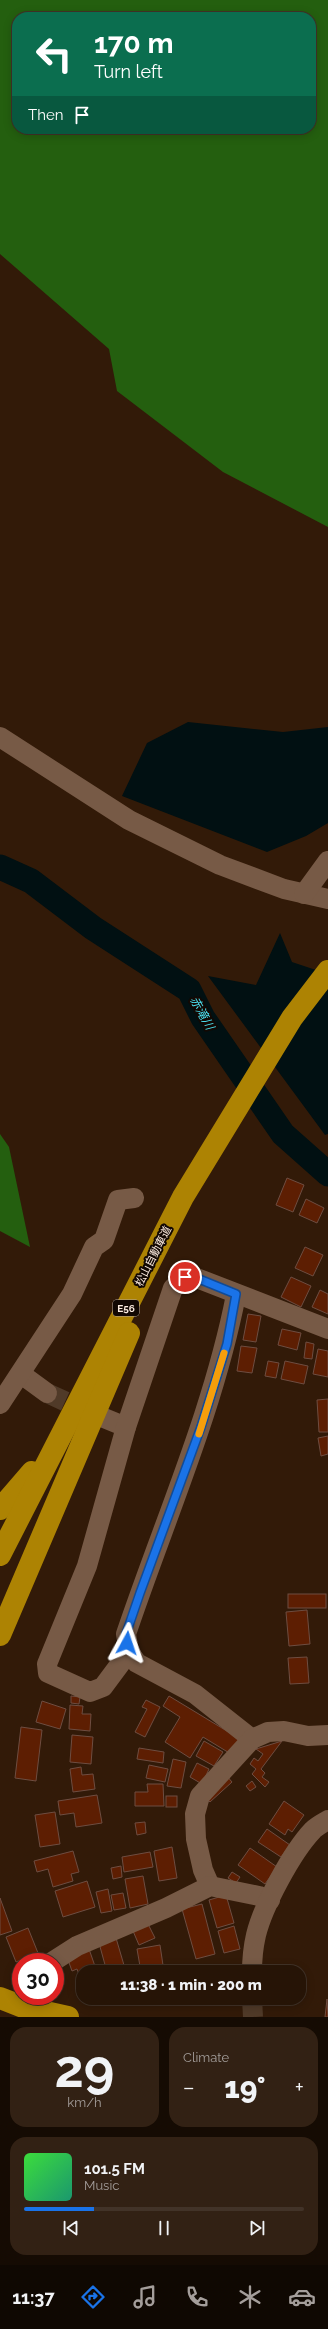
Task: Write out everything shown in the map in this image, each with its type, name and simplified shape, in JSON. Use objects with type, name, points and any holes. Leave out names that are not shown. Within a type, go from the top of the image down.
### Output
[{"type":"highway","name":"松山自動車道","points":[[0,1555],[193,1181],[292,1018],[328,971]]},
{"type":"highway","points":[[0,1635],[193,1181]]},
{"type":"highway","points":[[0,1509],[61,1436]]},
{"type":"highway","points":[[0,1998],[23,2007],[68,2017]]},
{"type":"highway","points":[[0,2013],[18,2017]]},
{"type":"street","points":[[0,737],[129,820],[220,865],[284,889],[328,899]]},
{"type":"street","points":[[304,894],[328,861]]},
{"type":"street","points":[[0,1404],[72,1294],[94,1247],[104,1240],[118,1200],[134,1198]]},
{"type":"street","points":[[129,1652],[103,1687],[90,1692],[48,1673],[46,1664],[87,1566],[126,1427],[173,1288],[185,1277],[194,1277],[328,1329]]},
{"type":"street","points":[[236,1294],[227,1344],[201,1427],[126,1634],[129,1652],[137,1663],[195,1694],[252,1739]]},
{"type":"street","points":[[21,1374],[48,1393]]},
{"type":"street","points":[[104,1418],[126,1427]]},
{"type":"street","points":[[210,1886],[202,1870],[196,1839],[195,1814],[200,1796],[252,1739],[268,1732],[279,1731],[308,1736],[328,1735]]},
{"type":"street","points":[[252,1965],[252,1953],[256,1933],[270,1900],[300,1844],[314,1829],[328,1820]]},
{"type":"street","points":[[64,1953],[77,1946],[166,1908],[210,1886],[259,1896],[270,1900]]},
{"type":"green space","points":[[0,0],[328,0],[328,527],[223,472],[117,391],[109,349],[0,254]]},
{"type":"green space","points":[[0,1134],[9,1147],[30,1247],[0,1231]]},
{"type":"shaded area","points":[[188,722],[283,732],[328,727],[328,823],[306,836],[267,852],[122,796],[147,743]]},
{"type":"shaded area","points":[[280,933],[292,962],[328,974],[328,1134],[325,1135],[208,976],[256,985]]},
{"type":"building","points":[[287,1178],[304,1185],[293,1212],[276,1205]]},
{"type":"building","points":[[306,1199],[324,1208],[317,1223],[299,1215]]},
{"type":"building","points":[[305,1247],[323,1255],[313,1276],[295,1268]]},
{"type":"building","points":[[291,1277],[311,1286],[301,1307],[281,1297]]},
{"type":"building","points":[[320,1290],[328,1294],[328,1314],[312,1307]]},
{"type":"building","points":[[248,1314],[261,1316],[256,1342],[243,1340]]},
{"type":"building","points":[[282,1329],[301,1333],[297,1350],[278,1345]]},
{"type":"building","points":[[306,1342],[314,1344],[312,1359],[304,1358]]},
{"type":"building","points":[[241,1346],[257,1348],[252,1373],[237,1371]]},
{"type":"building","points":[[318,1349],[328,1351],[328,1377],[313,1374]]},
{"type":"building","points":[[268,1361],[279,1363],[276,1378],[265,1376]]},
{"type":"building","points":[[285,1361],[308,1366],[304,1384],[281,1379]]},
{"type":"building","points":[[328,1399],[328,1432],[319,1432],[317,1400]]},
{"type":"building","points":[[328,1436],[328,1454],[321,1456],[318,1438]]},
{"type":"building","points":[[288,1594],[326,1594],[326,1608],[288,1608]]},
{"type":"building","points":[[307,1610],[310,1644],[289,1646],[286,1612]]},
{"type":"building","points":[[307,1657],[309,1683],[290,1684],[288,1658]]},
{"type":"building","points":[[71,1696],[80,1697],[79,1704],[71,1703]]},
{"type":"building","points":[[169,1696],[240,1739],[231,1754],[203,1737],[190,1758],[165,1742],[180,1717],[163,1706]]},
{"type":"building","points":[[146,1700],[160,1707],[145,1737],[135,1732],[147,1709],[142,1707]]},
{"type":"building","points":[[42,1701],[66,1709],[60,1729],[36,1722]]},
{"type":"building","points":[[70,1705],[83,1706],[82,1714],[91,1714],[90,1731],[69,1729]]},
{"type":"building","points":[[21,1727],[42,1730],[36,1781],[15,1778]]},
{"type":"building","points":[[72,1735],[93,1737],[91,1764],[70,1762]]},
{"type":"building","points":[[204,1741],[223,1752],[214,1766],[196,1756]]},
{"type":"building","points":[[282,1741],[261,1769],[265,1773],[262,1777],[269,1782],[265,1787],[252,1774],[256,1769],[250,1764],[254,1758],[258,1761],[263,1754],[256,1749]]},
{"type":"building","points":[[139,1748],[164,1752],[163,1763],[137,1759]]},
{"type":"building","points":[[173,1759],[186,1762],[181,1788],[167,1786]]},
{"type":"building","points":[[197,1763],[209,1769],[202,1784],[190,1777]]},
{"type":"building","points":[[149,1765],[168,1769],[165,1782],[146,1778]]},
{"type":"building","points":[[81,1767],[82,1775],[93,1774],[95,1789],[73,1792],[70,1769]]},
{"type":"building","points":[[226,1775],[232,1782],[210,1802],[207,1799]]},
{"type":"building","points":[[252,1781],[256,1787],[250,1791],[246,1786]]},
{"type":"building","points":[[147,1784],[163,1784],[164,1806],[135,1806],[135,1792],[148,1792]]},
{"type":"building","points":[[97,1795],[102,1823],[76,1827],[74,1813],[60,1815],[58,1801]]},
{"type":"building","points":[[166,1796],[177,1796],[177,1807],[166,1807]]},
{"type":"building","points":[[284,1801],[304,1815],[292,1832],[288,1829],[285,1835],[269,1824]]},
{"type":"building","points":[[55,1812],[60,1844],[40,1847],[35,1815]]},
{"type":"building","points":[[145,1822],[146,1833],[137,1835],[135,1823]]},
{"type":"building","points":[[267,1829],[290,1845],[281,1857],[258,1842]]},
{"type":"building","points":[[172,1847],[177,1878],[159,1881],[154,1851]]},
{"type":"building","points":[[250,1848],[277,1867],[265,1884],[238,1865]]},
{"type":"building","points":[[73,1851],[79,1872],[71,1874],[73,1881],[53,1887],[48,1869],[37,1872],[34,1861]]},
{"type":"building","points":[[150,1852],[153,1867],[124,1872],[122,1857]]},
{"type":"building","points":[[121,1866],[122,1877],[113,1879],[111,1868]]},
{"type":"building","points":[[232,1872],[240,1877],[236,1883],[228,1878]]},
{"type":"building","points":[[143,1876],[148,1904],[130,1908],[125,1879]]},
{"type":"building","points":[[87,1881],[95,1907],[63,1917],[55,1891]]},
{"type":"building","points":[[108,1889],[112,1911],[101,1913],[96,1892]]},
{"type":"building","points":[[123,1893],[126,1908],[114,1910],[111,1895]]},
{"type":"building","points":[[226,1895],[234,1923],[217,1928],[209,1900]]},
{"type":"building","points":[[0,1898],[12,1931],[0,1935]]},
{"type":"building","points":[[202,1904],[215,1954],[196,1959],[182,1909]]},
{"type":"building","points":[[148,1924],[155,1938],[139,1945],[133,1931]]},
{"type":"building","points":[[234,1926],[240,1949],[224,1953],[218,1931]]},
{"type":"building","points":[[28,1928],[38,1953],[12,1953],[6,1937]]},
{"type":"building","points":[[116,1938],[124,1965],[105,1965],[99,1943]]},
{"type":"building","points":[[160,1945],[163,1965],[140,1965],[137,1949]]},
{"type":"building","points":[[89,1949],[95,1965],[76,1965],[76,1969],[72,1971],[67,1957]]},
{"type":"building","points":[[327,1999],[328,2017],[325,2017]]},
{"type":"waterway","name":"赤滝川","points":[[0,867],[31,881],[93,928],[189,990],[203,1018],[283,1134],[328,1174]]},
{"type":"tunnel","points":[[47,1393],[91,1413]]},
{"type":"tunnel","points":[[252,2005],[253,2017]]},
{"type":"slow traffic","points":[[199,1434],[224,1353]]},
{"type":"route","points":[[127,1643],[126,1634],[149,1566],[201,1427],[227,1344],[236,1294],[194,1277],[185,1277]]}]
